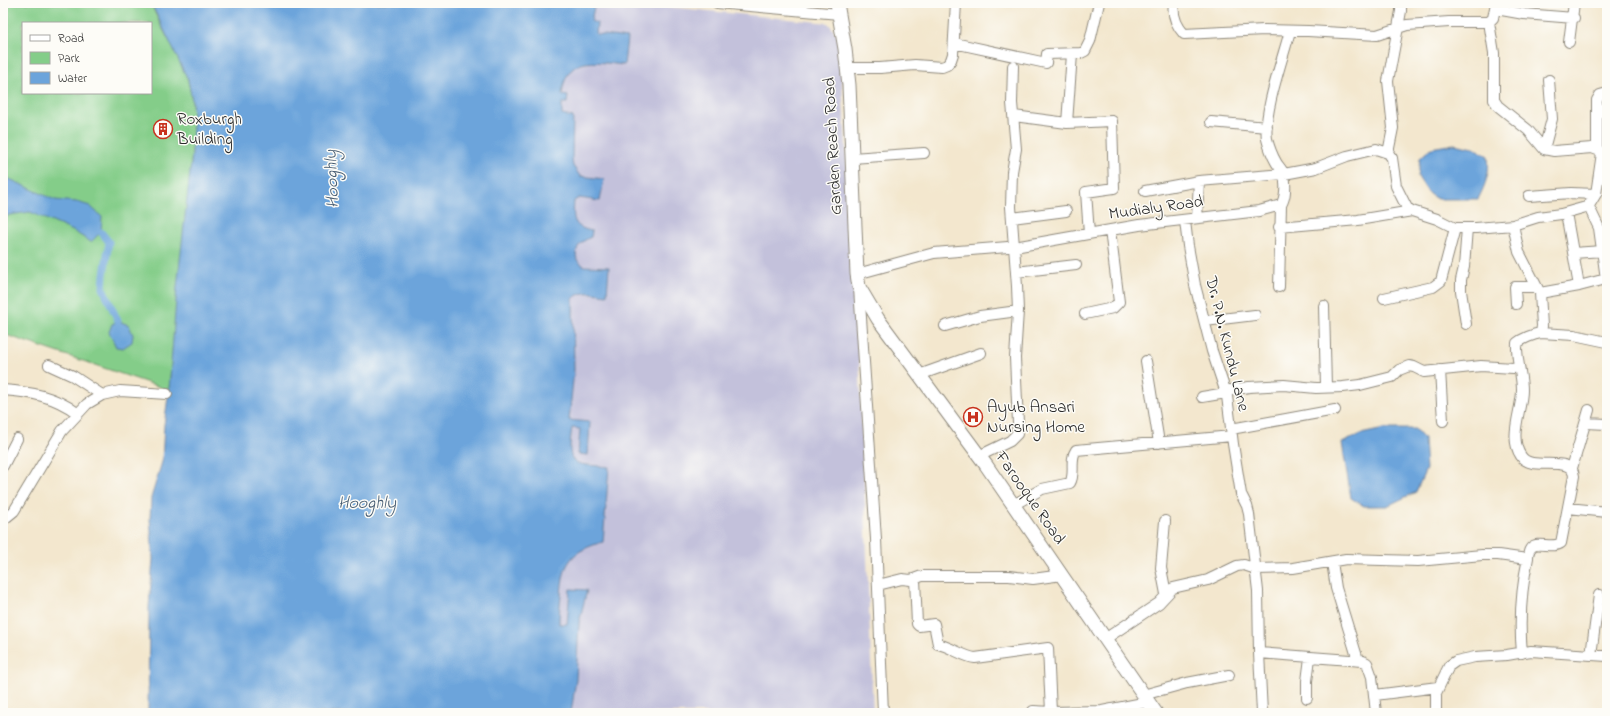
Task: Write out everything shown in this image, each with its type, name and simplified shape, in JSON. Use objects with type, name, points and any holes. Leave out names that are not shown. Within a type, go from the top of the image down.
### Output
[{"type":"main road","name":"Garden Reach Road","points":[[838,9],[847,68],[858,281]]},
{"type":"main road","name":"Farooque Road","points":[[858,281],[878,319],[979,456],[1156,713]]},
{"type":"street","points":[[717,3],[838,9]]},
{"type":"street","points":[[847,68],[947,65],[951,60],[954,43],[956,3]]},
{"type":"street","points":[[954,43],[1046,63],[1047,54],[1072,54],[1085,52],[1088,49],[1099,3]]},
{"type":"street","points":[[1174,3],[1173,8],[1177,27],[1184,34],[1264,30],[1378,36],[1398,28],[1413,25],[1489,22],[1493,18],[1496,6],[1530,15],[1574,18]]},
{"type":"street","points":[[1388,153],[1393,128],[1388,81],[1402,10],[1401,3]]},
{"type":"street","points":[[1569,42],[1574,18],[1574,3]]},
{"type":"street","points":[[1146,191],[1199,181],[1284,174],[1316,168],[1362,152],[1376,150],[1388,153],[1392,158],[1396,186],[1407,208],[1437,219],[1455,228],[1513,225],[1538,217],[1581,209],[1588,205],[1596,194],[1603,178],[1602,153],[1597,149],[1554,151],[1544,149],[1528,130],[1498,106],[1494,100],[1494,53],[1489,22]]},
{"type":"street","points":[[1279,287],[1281,205],[1284,200],[1285,191],[1284,174],[1270,148],[1267,138],[1267,127],[1274,87],[1290,31]]},
{"type":"street","points":[[1067,123],[1072,54]]},
{"type":"street","points":[[979,456],[1010,441],[1017,434],[1018,423],[1015,358],[1018,312],[1015,246],[1012,218],[1012,172],[1016,148],[1013,66]]},
{"type":"street","points":[[1544,149],[1552,118],[1549,80]]},
{"type":"street","points":[[1597,149],[1597,100],[1600,95],[1607,93]]},
{"type":"street","points":[[1014,116],[1067,123],[1112,121],[1114,188],[1086,192],[1089,234]]},
{"type":"street","points":[[1211,122],[1267,127]]},
{"type":"street","points":[[852,158],[924,153]]},
{"type":"street","points":[[1197,218],[1199,181]]},
{"type":"street","points":[[1529,196],[1571,193],[1596,194]]},
{"type":"street","name":"Mudialy Road","points":[[858,281],[916,257],[934,253],[1015,246],[1139,225],[1178,220],[1185,221],[1197,218],[1258,211],[1281,205]]},
{"type":"street","points":[[1516,304],[1515,287],[1539,290],[1579,286],[1606,279],[1599,228],[1588,205]]},
{"type":"street","points":[[1012,218],[1066,211]]},
{"type":"street","points":[[1280,227],[1358,220],[1412,211]]},
{"type":"street","points":[[1566,213],[1579,286]]},
{"type":"street","name":"Dr. P.N. Kundu Lane","points":[[1185,221],[1191,264],[1212,351],[1225,392],[1241,494],[1249,514],[1258,591],[1262,713]]},
{"type":"street","points":[[1513,225],[1519,252],[1539,290],[1542,326],[1541,333]]},
{"type":"street","points":[[1384,298],[1433,287],[1439,284],[1455,228]]},
{"type":"street","points":[[1466,324],[1461,280],[1464,267],[1467,228]]},
{"type":"street","points":[[1085,314],[1113,308],[1119,302],[1110,230]]},
{"type":"street","points":[[1573,253],[1602,251]]},
{"type":"street","points":[[1016,272],[1076,264]]},
{"type":"street","points":[[858,281],[872,462],[883,713]]},
{"type":"street","points":[[1324,306],[1326,388]]},
{"type":"street","points":[[945,326],[980,316],[1018,312]]},
{"type":"street","points":[[1205,321],[1255,315]]},
{"type":"street","points":[[1572,468],[1559,464],[1532,463],[1520,456],[1516,430],[1522,389],[1517,344],[1532,334],[1541,333],[1574,335],[1607,342]]},
{"type":"street","points":[[919,375],[981,353]]},
{"type":"street","points":[[1146,361],[1159,443]]},
{"type":"street","points":[[49,365],[73,376],[102,395]]},
{"type":"street","points":[[1202,397],[1249,388],[1284,386],[1326,388],[1349,386],[1392,377],[1399,370],[1409,366],[1424,372],[1480,366],[1514,368],[1519,366]]},
{"type":"street","points":[[1440,370],[1443,421]]},
{"type":"street","points":[[3,390],[35,394],[61,402],[77,413]]},
{"type":"street","points":[[3,520],[14,511],[62,431],[77,413],[92,400],[102,395],[120,391],[167,394]]},
{"type":"street","points":[[1013,505],[1042,489],[1070,483],[1072,477],[1072,455],[1076,450],[1159,443],[1231,432],[1334,410]]},
{"type":"street","points":[[1522,653],[1520,614],[1527,559],[1531,547],[1534,545],[1552,546],[1559,545],[1561,543],[1574,476],[1572,468],[1589,410]]},
{"type":"street","points":[[1586,423],[1607,424]]},
{"type":"street","points":[[3,466],[17,439]]},
{"type":"street","points":[[1568,508],[1607,512]]},
{"type":"street","points":[[1165,521],[1161,568],[1166,594]]},
{"type":"street","points":[[1105,639],[1159,603],[1173,588],[1208,580],[1237,566],[1244,565],[1256,569],[1304,567],[1352,559],[1418,561],[1482,555],[1498,555],[1527,559]]},
{"type":"street","points":[[1332,562],[1337,595],[1358,660]]},
{"type":"street","points":[[878,585],[902,579],[911,580],[922,576],[1009,576],[1033,579],[1062,575]]},
{"type":"street","points":[[915,579],[917,624],[919,626],[934,624],[938,644],[960,652],[969,658],[1048,648],[1058,712]]},
{"type":"street","points":[[1591,655],[1599,595]]},
{"type":"street","points":[[1436,713],[1436,693],[1438,687],[1449,666],[1456,661],[1475,657],[1537,651],[1607,656]]},
{"type":"street","points":[[1259,653],[1310,658],[1358,660],[1367,663],[1370,669],[1375,695],[1376,713]]},
{"type":"street","points":[[1307,698],[1307,681],[1310,658]]},
{"type":"street","points":[[1033,713],[1033,711],[1102,711],[1187,683],[1229,675]]},
{"type":"street","points":[[1375,695],[1438,687]]},
{"type":"shaded area","points":[[595,3],[630,3],[828,23],[839,37],[859,351],[873,713],[571,713],[576,679],[579,623],[587,590],[567,625],[559,624],[562,580],[565,567],[571,559],[580,551],[603,542],[609,467],[576,463],[571,458],[572,428],[580,428],[590,422],[569,420],[574,370],[573,299],[577,294],[584,293],[607,295],[609,267],[584,266],[577,260],[575,253],[582,241],[591,237],[592,231],[579,227],[575,223],[573,214],[574,201],[604,179],[580,176],[573,166],[562,115],[562,102],[567,96],[562,95],[563,83],[566,77],[573,68],[579,65],[594,62],[624,65],[627,39],[596,34],[591,21]]},
{"type":"green space","points":[[3,3],[151,3],[184,71],[188,81],[193,108],[192,154],[169,390],[3,334]]},
{"type":"water","name":"Hooghly","points":[[151,3],[595,3],[591,21],[597,23],[596,34],[627,38],[624,65],[592,62],[575,67],[569,73],[562,95],[568,96],[567,103],[562,103],[562,115],[573,117],[573,166],[580,176],[604,179],[600,201],[579,198],[574,201],[575,221],[581,227],[592,231],[591,237],[581,243],[577,249],[577,260],[584,266],[609,267],[607,295],[584,293],[573,299],[574,370],[569,420],[590,422],[588,455],[578,454],[580,429],[572,428],[570,451],[575,461],[580,464],[609,467],[603,542],[583,549],[576,554],[567,566],[562,584],[559,624],[567,624],[570,589],[587,590],[579,623],[576,679],[571,713],[148,713],[149,607],[153,559],[150,519],[151,498],[162,462],[177,287],[192,154],[193,122],[192,100],[188,80]]},
{"type":"water","points":[[1454,144],[1474,148],[1488,156],[1487,178],[1478,199],[1437,199],[1429,194],[1418,177],[1420,158],[1431,148]]},
{"type":"water","points":[[3,176],[55,200],[77,202],[90,206],[102,217],[101,232],[91,242],[73,231],[30,212],[9,215],[3,219]]},
{"type":"water","points":[[118,321],[129,325],[133,335],[132,342],[123,348],[116,347],[109,332],[112,324]]},
{"type":"water","points":[[1384,429],[1415,429],[1424,439],[1426,469],[1416,492],[1387,506],[1364,506],[1351,498],[1342,443],[1361,434]]},
{"type":"waterway","points":[[101,232],[109,242],[103,288],[118,321]]},
{"type":"place","name":"Roxburgh Building","points":[[163,129]]},
{"type":"place","name":"Ayub Ansari Nursing Home","points":[[973,417]]}]
